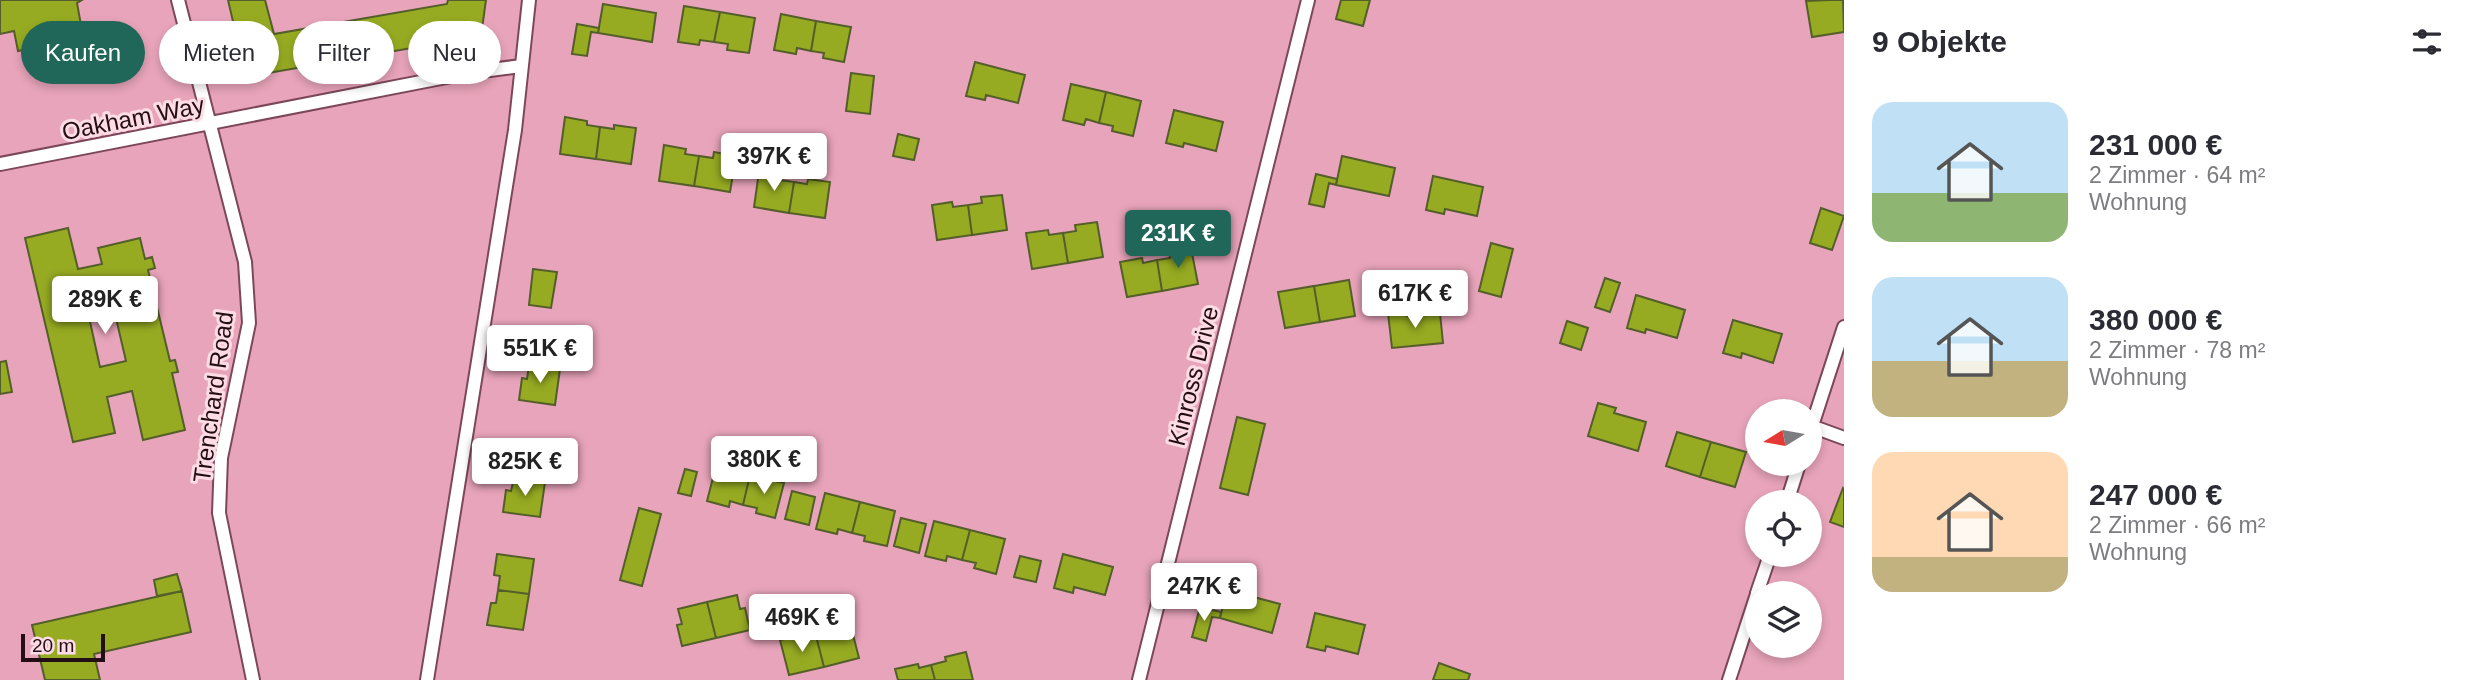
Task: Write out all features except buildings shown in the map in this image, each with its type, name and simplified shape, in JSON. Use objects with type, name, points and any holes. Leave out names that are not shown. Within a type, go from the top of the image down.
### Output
[{"type":"lane","name":"Trenchard Road","points":[[178,0],[245,262],[249,323],[221,458],[219,513],[253,680]]},
{"type":"lane","points":[[427,680],[515,130],[529,0]]},
{"type":"lane","name":"Kinross Drive","points":[[1139,680],[1308,0]]},
{"type":"lane","name":"Oakham Way","points":[[0,164],[467,74],[521,66]]},
{"type":"lane","points":[[1820,399],[1844,327]]},
{"type":"lane","points":[[1822,432],[1844,438]]},
{"type":"lane","points":[[1729,680],[1745,631]]},
{"type":"shaded area","points":[[0,0],[1844,0],[1844,680],[0,680]]}]
